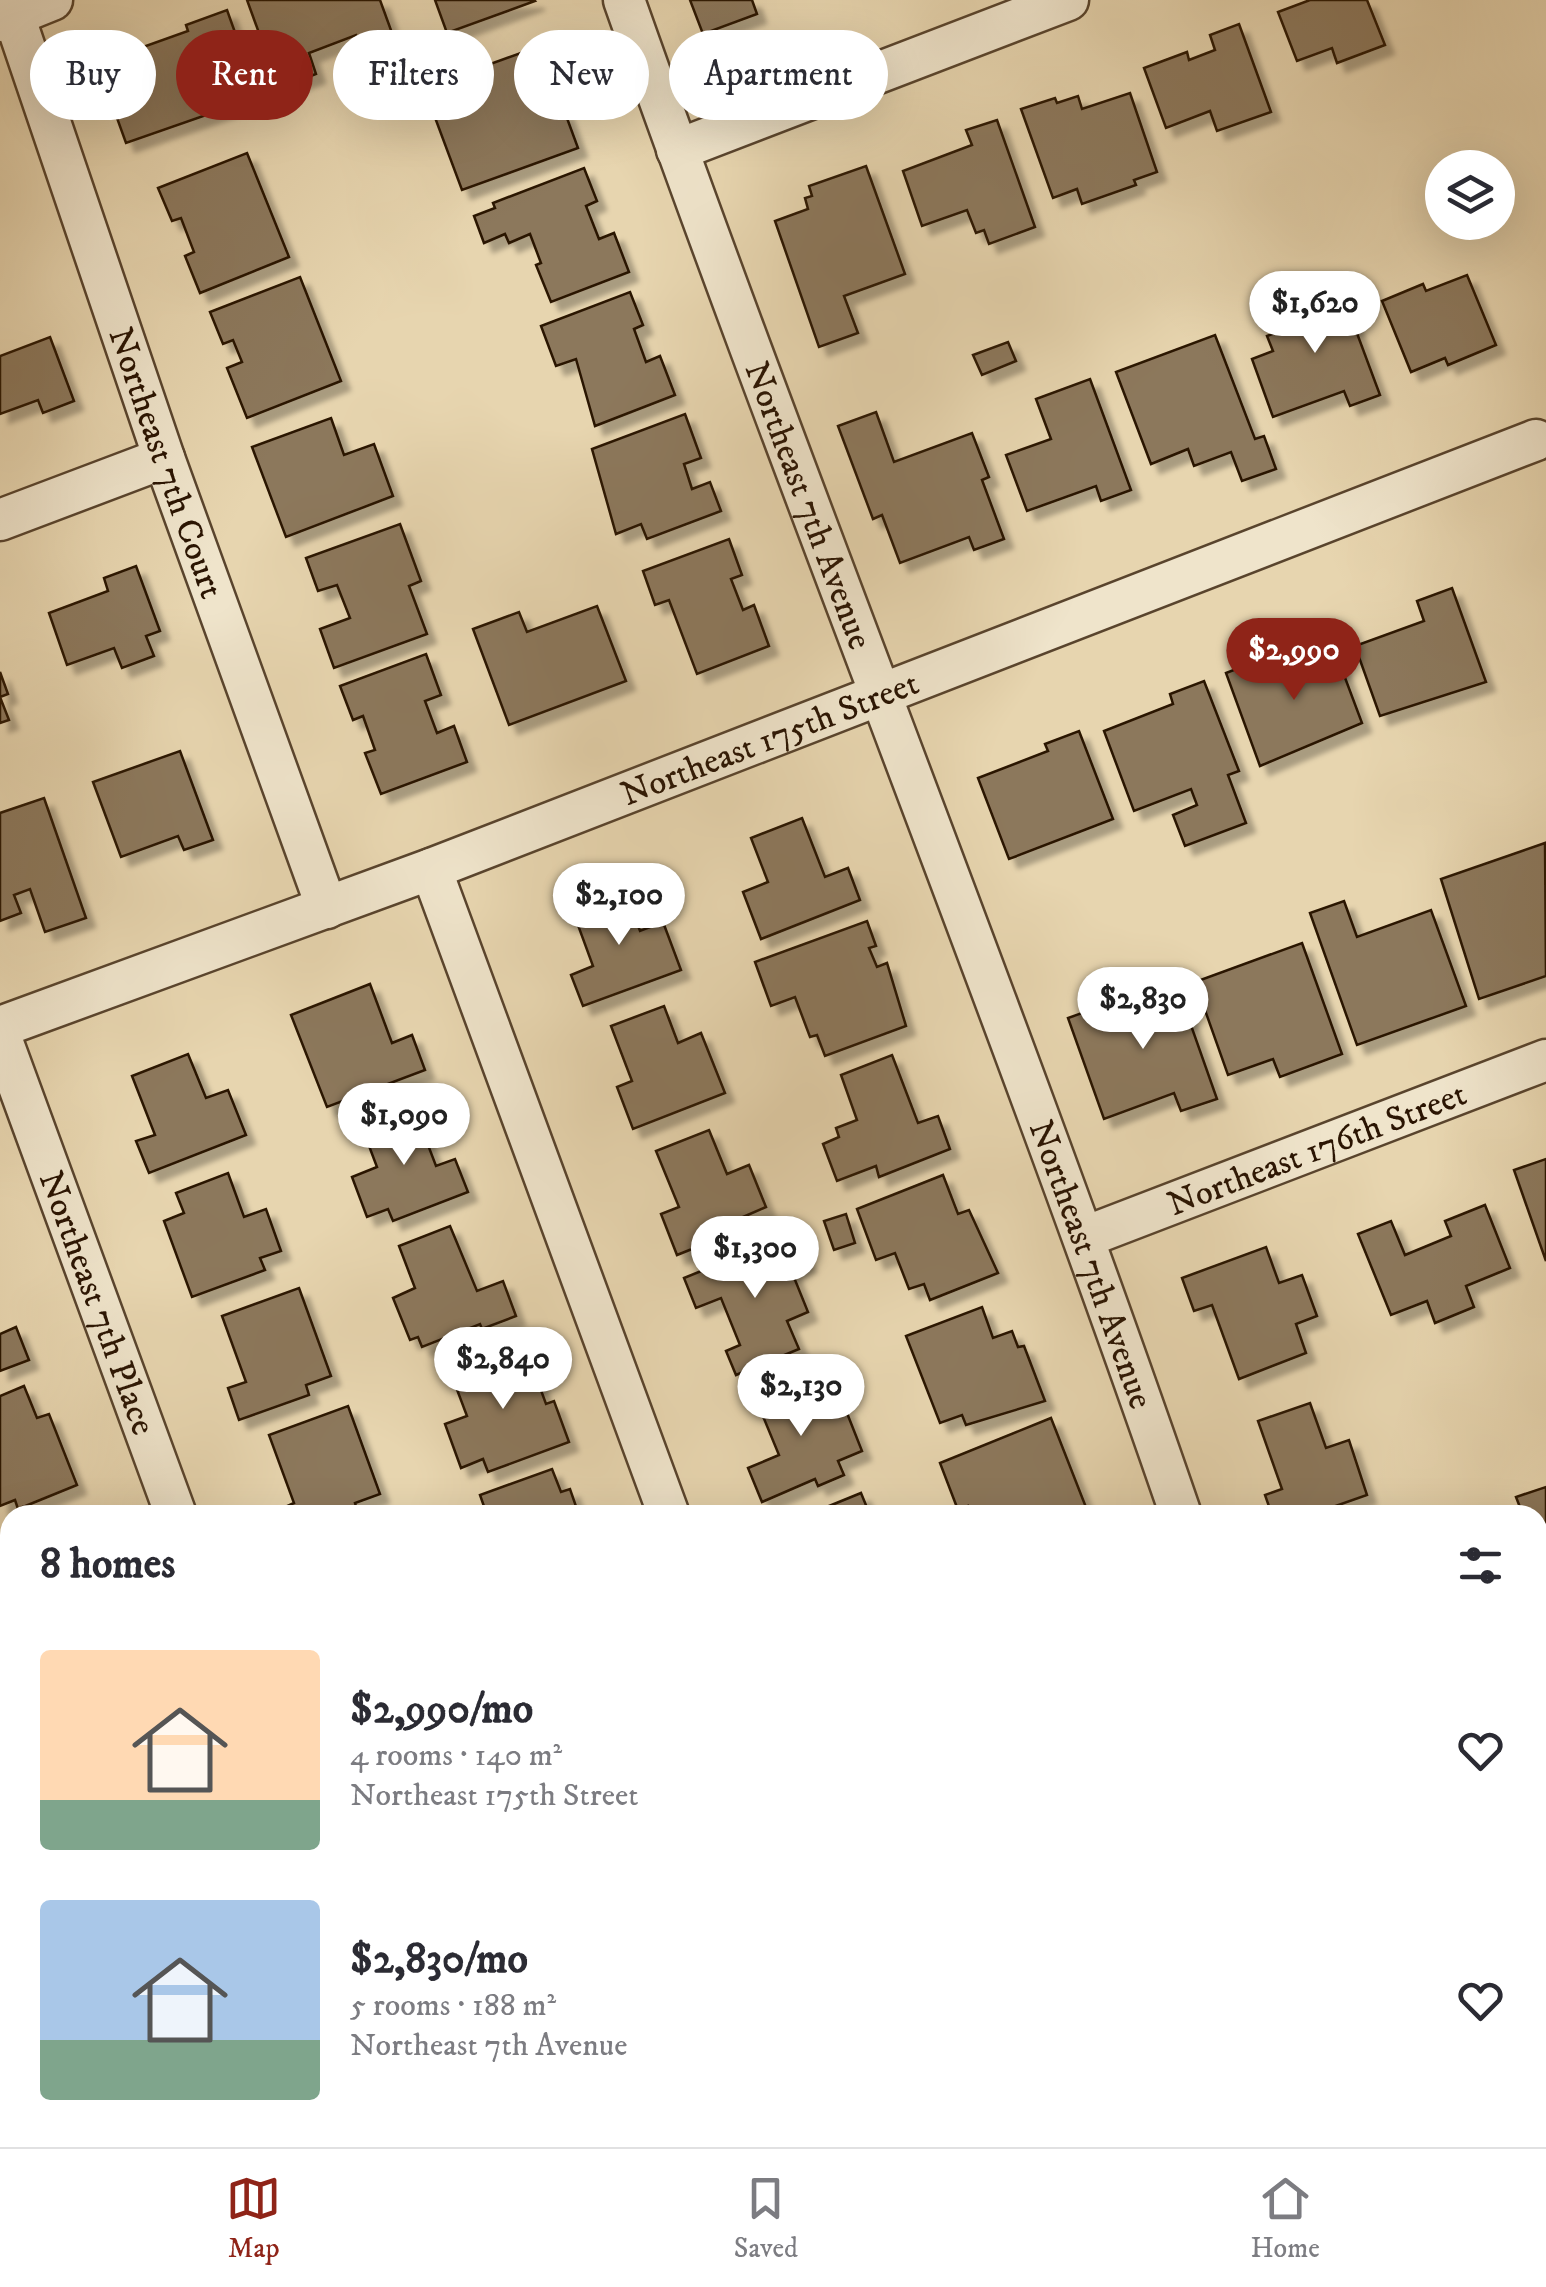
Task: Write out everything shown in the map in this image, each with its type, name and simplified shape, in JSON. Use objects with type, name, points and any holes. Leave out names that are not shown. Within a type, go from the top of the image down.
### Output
[{"type":"street","points":[[7,18],[52,0]]},
{"type":"street","name":"Northeast 7th Avenue","points":[[624,0],[878,693],[1085,1237],[1178,1505]]},
{"type":"street","points":[[677,150],[1068,0]]},
{"type":"street","name":"Northeast 7th Court","points":[[7,18],[326,908]]},
{"type":"street","name":"Northeast 175th Street","points":[[0,1027],[431,869],[1536,440]]},
{"type":"street","points":[[0,520],[164,458]]},
{"type":"street","points":[[431,869],[665,1505]]},
{"type":"street","name":"Northeast 7th Place","points":[[0,1035],[172,1505]]},
{"type":"street","name":"Northeast 176th Street","points":[[1085,1237],[1546,1060]]},
{"type":"building","points":[[247,0],[380,0],[391,30],[333,30],[333,44],[313,51],[313,30],[258,30]]},
{"type":"building","points":[[435,0],[535,1],[455,30],[446,30]]},
{"type":"building","points":[[690,0],[752,0],[757,14],[714,30],[701,30]]},
{"type":"building","points":[[1310,0],[1367,0],[1385,45],[1337,63],[1332,48],[1297,61],[1278,12]]},
{"type":"building","points":[[227,10],[234,30],[188,30],[186,25]]},
{"type":"building","points":[[1239,24],[1271,112],[1217,131],[1210,111],[1166,128],[1144,68],[1187,52],[1189,60],[1215,50],[1210,35]]},
{"type":"building","points":[[176,35],[176,120],[192,120],[126,143],[118,120],[156,120],[156,42]]},
{"type":"building","points":[[514,55],[514,120],[568,120],[578,148],[462,190],[436,120],[494,120],[494,63]]},
{"type":"building","points":[[1130,93],[1157,172],[1134,180],[1136,185],[1082,204],[1077,189],[1053,198],[1021,109],[1055,98],[1057,103],[1078,96],[1082,109]]},
{"type":"building","points":[[997,120],[1035,227],[989,244],[984,230],[976,233],[967,210],[922,226],[903,171],[972,145],[966,130]]},
{"type":"building","points":[[247,153],[289,257],[200,293],[185,256],[194,252],[181,218],[172,221],[158,188]]},
{"type":"building","points":[[866,166],[905,274],[844,296],[858,333],[819,347],[775,221],[808,209],[805,198],[812,196],[809,186]]},
{"type":"building","points":[[584,168],[597,201],[586,206],[599,239],[614,233],[629,272],[551,302],[536,265],[541,263],[530,234],[509,243],[505,234],[484,243],[474,216],[495,208],[493,203]]},
{"type":"building","points":[[1467,275],[1496,345],[1448,365],[1445,358],[1411,372],[1382,301],[1423,284],[1426,291]]},
{"type":"building","points":[[300,277],[341,381],[247,418],[227,368],[242,362],[233,340],[223,344],[210,312]]},
{"type":"building","points":[[1339,285],[1380,395],[1350,406],[1344,391],[1273,417],[1252,359],[1273,351],[1267,336],[1290,327],[1282,306]]},
{"type":"building","points":[[630,292],[643,325],[634,329],[646,362],[660,356],[675,395],[595,426],[576,359],[556,366],[541,326]]},
{"type":"building","points":[[1215,335],[1255,439],[1264,436],[1276,469],[1242,481],[1231,452],[1194,466],[1188,449],[1151,464],[1116,372]]},
{"type":"building","points":[[50,337],[74,401],[43,413],[38,400],[0,414],[0,356]]},
{"type":"building","points":[[1008,342],[1016,361],[982,375],[973,355]]},
{"type":"building","points":[[1090,379],[1131,490],[1101,501],[1096,486],[1027,511],[1006,455],[1051,439],[1036,399]]},
{"type":"building","points":[[876,412],[894,462],[972,433],[989,477],[982,480],[1004,539],[974,550],[969,537],[900,563],[882,515],[873,519],[838,426]]},
{"type":"building","points":[[685,414],[701,458],[684,464],[692,489],[710,482],[721,511],[647,539],[641,524],[616,534],[592,449]]},
{"type":"building","points":[[331,418],[344,455],[374,444],[393,496],[286,537],[252,447]]},
{"type":"building","points":[[400,524],[421,581],[409,586],[427,634],[334,668],[320,629],[350,618],[337,585],[318,591],[306,558]]},
{"type":"building","points":[[729,539],[742,575],[731,579],[743,610],[754,605],[769,646],[697,674],[669,600],[655,605],[643,571]]},
{"type":"building","points":[[136,566],[160,631],[146,636],[154,656],[122,668],[114,648],[67,665],[49,613],[108,591],[104,578]]},
{"type":"building","points":[[1452,588],[1486,682],[1380,716],[1355,646],[1424,621],[1417,601]]},
{"type":"building","points":[[597,606],[626,681],[509,725],[473,629],[519,612],[527,632]]},
{"type":"building","points":[[1332,643],[1362,723],[1260,766],[1226,673],[1257,661],[1260,670]]},
{"type":"building","points":[[426,654],[441,695],[425,701],[437,733],[454,726],[467,762],[381,794],[365,753],[375,750],[363,716],[353,720],[340,686]]},
{"type":"building","points":[[0,672],[8,694],[0,697]]},
{"type":"building","points":[[1204,681],[1239,771],[1228,775],[1246,823],[1185,846],[1173,815],[1197,805],[1191,789],[1134,811],[1104,731],[1173,704],[1170,694]]},
{"type":"building","points":[[0,697],[9,720],[0,723]]},
{"type":"building","points":[[1079,731],[1113,819],[1009,859],[978,778],[1048,751],[1045,744]]},
{"type":"building","points":[[180,751],[213,840],[184,850],[178,836],[121,857],[93,782]]},
{"type":"building","points":[[44,798],[86,918],[45,932],[30,889],[14,895],[21,913],[0,921],[0,813]]},
{"type":"building","points":[[802,818],[825,877],[848,868],[860,900],[761,939],[743,892],[768,882],[751,838]]},
{"type":"building","points":[[1545,843],[1546,976],[1479,999],[1441,879]]},
{"type":"building","points":[[623,886],[640,931],[663,922],[681,970],[583,1006],[571,975],[593,966],[571,906]]},
{"type":"building","points":[[1344,901],[1357,937],[1431,910],[1466,1006],[1357,1045],[1310,913]]},
{"type":"building","points":[[867,921],[876,946],[869,948],[877,967],[887,963],[906,1026],[825,1056],[817,1035],[810,1037],[795,997],[771,1006],[755,962]]},
{"type":"building","points":[[1302,943],[1342,1054],[1280,1077],[1273,1059],[1228,1075],[1195,982]]},
{"type":"building","points":[[1175,980],[1217,1099],[1181,1111],[1174,1093],[1104,1119],[1068,1018]]},
{"type":"building","points":[[370,984],[392,1043],[412,1035],[425,1070],[327,1107],[291,1015]]},
{"type":"building","points":[[664,1006],[678,1043],[701,1033],[725,1093],[633,1129],[617,1087],[632,1081],[611,1026]]},
{"type":"building","points":[[188,1054],[206,1098],[228,1090],[246,1135],[149,1173],[136,1141],[155,1135],[132,1076]]},
{"type":"building","points":[[892,1055],[918,1123],[938,1116],[950,1149],[879,1177],[876,1166],[837,1181],[823,1144],[839,1137],[836,1128],[857,1120],[841,1075]]},
{"type":"building","points":[[412,1103],[436,1166],[455,1159],[468,1192],[393,1221],[388,1209],[367,1217],[352,1177],[377,1167],[360,1122]]},
{"type":"building","points":[[709,1130],[727,1174],[749,1165],[766,1207],[743,1217],[747,1227],[677,1255],[661,1214],[679,1207],[656,1151]]},
{"type":"building","points":[[1546,1159],[1546,1261],[1514,1170]]},
{"type":"building","points":[[228,1173],[244,1217],[266,1209],[281,1251],[260,1258],[265,1270],[192,1297],[164,1221],[184,1213],[176,1193]]},
{"type":"building","points":[[943,1175],[958,1214],[969,1210],[998,1273],[930,1300],[924,1284],[909,1289],[895,1253],[876,1260],[857,1209]]},
{"type":"building","points":[[1485,1205],[1510,1268],[1466,1286],[1474,1307],[1435,1323],[1427,1301],[1391,1315],[1358,1234],[1391,1221],[1405,1255],[1451,1236],[1445,1221]]},
{"type":"building","points":[[846,1214],[855,1243],[834,1250],[824,1221]]},
{"type":"building","points":[[450,1226],[477,1291],[503,1281],[516,1316],[482,1329],[480,1324],[422,1347],[418,1337],[410,1340],[393,1298],[415,1288],[399,1246]]},
{"type":"building","points":[[780,1239],[785,1252],[800,1246],[807,1263],[791,1270],[808,1312],[787,1321],[799,1349],[736,1375],[726,1351],[740,1345],[721,1298],[696,1308],[684,1278]]},
{"type":"building","points":[[1266,1247],[1279,1283],[1302,1275],[1317,1316],[1296,1324],[1306,1353],[1239,1379],[1212,1305],[1194,1311],[1182,1278]]},
{"type":"building","points":[[299,1288],[331,1376],[306,1385],[309,1395],[239,1420],[228,1388],[246,1382],[222,1316]]},
{"type":"building","points":[[982,1307],[993,1338],[1012,1331],[1018,1347],[1024,1346],[1045,1401],[966,1425],[962,1415],[940,1423],[906,1336]]},
{"type":"building","points":[[16,1327],[29,1360],[0,1371],[0,1334]]},
{"type":"building","points":[[524,1344],[546,1404],[554,1401],[569,1442],[488,1472],[483,1459],[461,1468],[445,1424],[467,1416],[450,1371]]},
{"type":"building","points":[[804,1371],[824,1417],[845,1408],[862,1451],[838,1461],[844,1475],[818,1486],[815,1479],[762,1502],[748,1468],[779,1455],[753,1392]]},
{"type":"building","points":[[24,1386],[37,1418],[49,1414],[77,1485],[28,1505],[17,1505],[15,1500],[0,1505],[0,1396]]},
{"type":"building","points":[[1310,1403],[1326,1448],[1349,1440],[1367,1495],[1338,1505],[1268,1505],[1265,1495],[1282,1489],[1258,1421]]},
{"type":"building","points":[[348,1406],[380,1494],[356,1505],[290,1505],[294,1503],[269,1435]]},
{"type":"building","points":[[1051,1418],[1085,1505],[956,1505],[940,1463]]},
{"type":"building","points":[[552,1469],[561,1492],[570,1489],[576,1505],[484,1505],[480,1495]]},
{"type":"building","points":[[1546,1487],[1546,1505],[1519,1505],[1516,1497]]},
{"type":"building","points":[[861,1493],[866,1505],[832,1505]]}]
